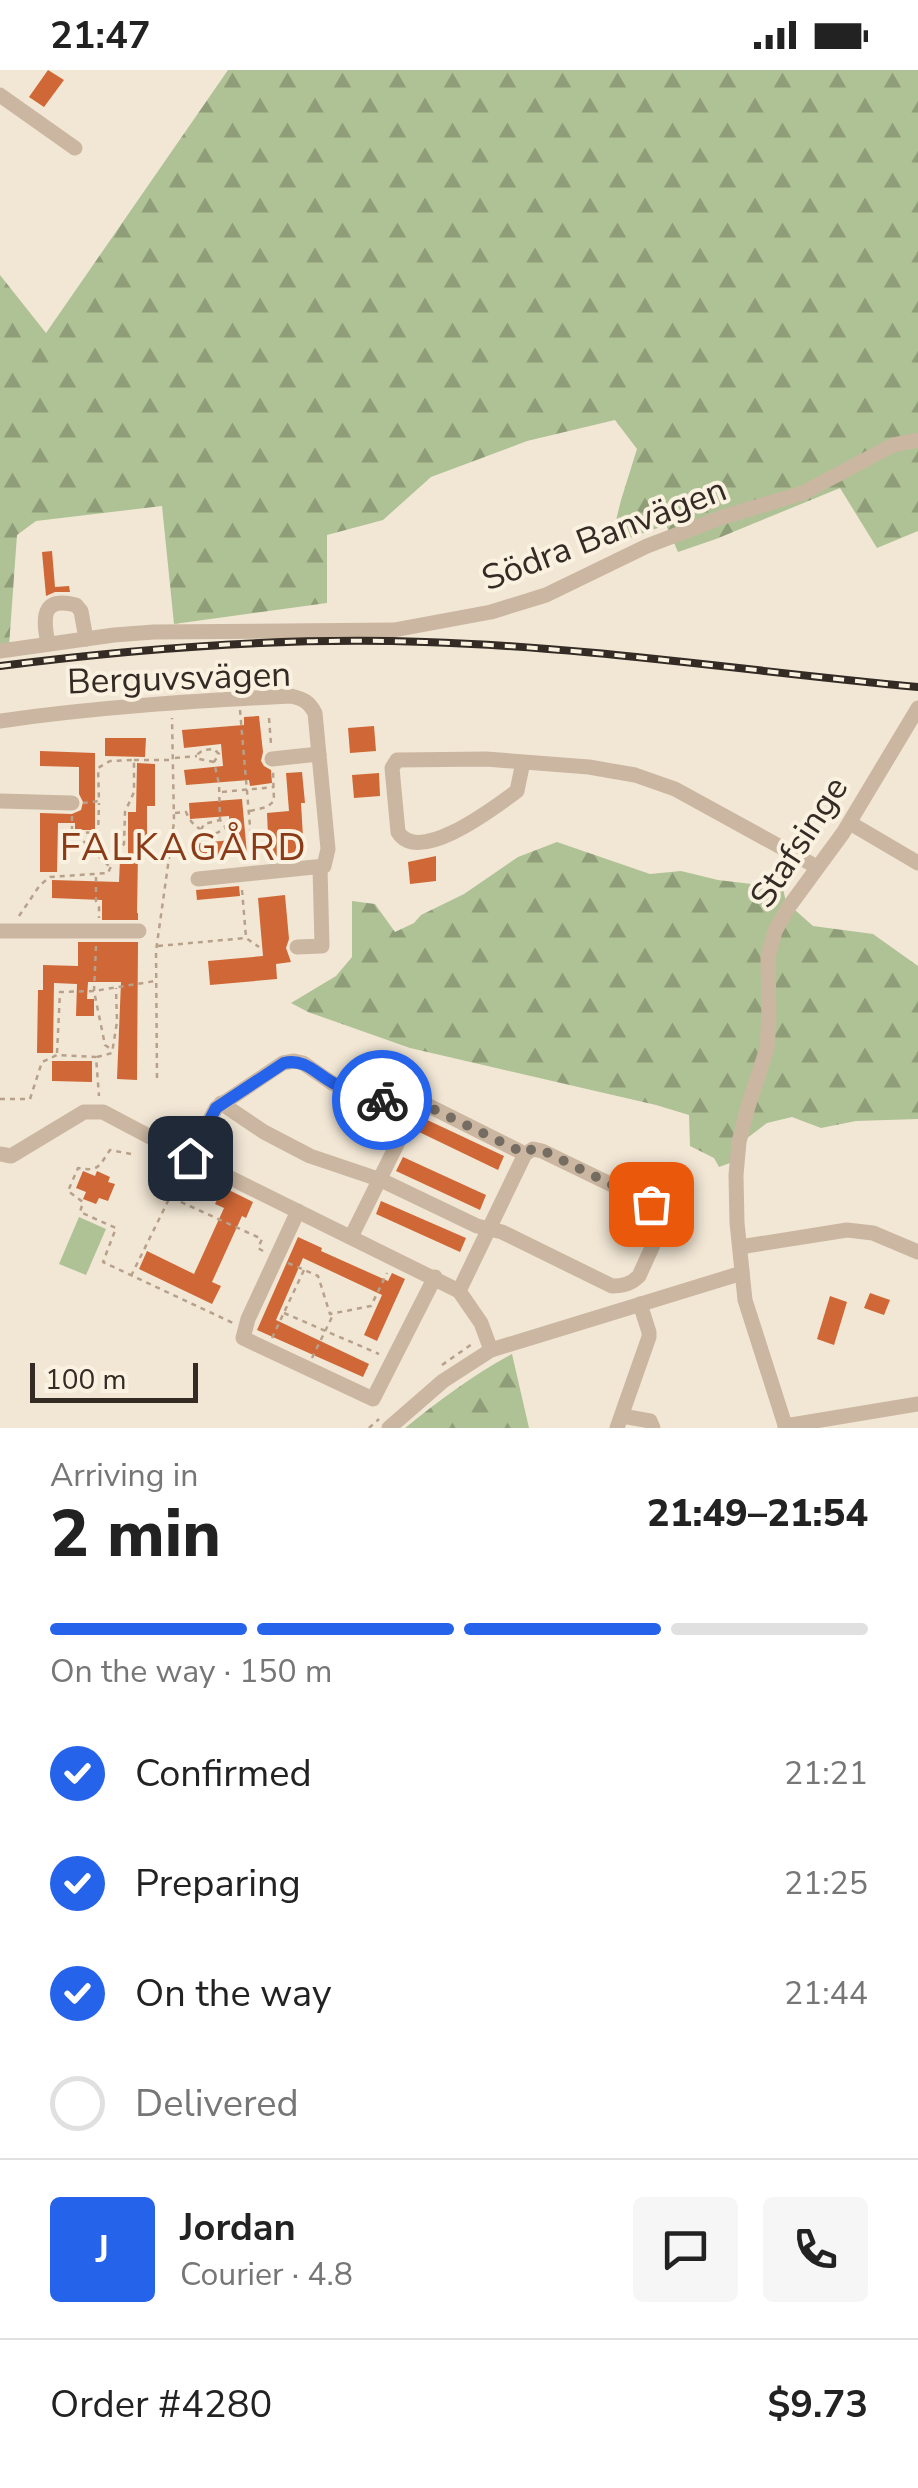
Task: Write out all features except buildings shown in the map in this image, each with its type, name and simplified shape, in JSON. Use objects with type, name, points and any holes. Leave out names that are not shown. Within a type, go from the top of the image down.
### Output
[{"type":"street","points":[[0,95],[75,148]]},
{"type":"street","name":"Södra Banvägen","points":[[0,651],[114,635],[198,630],[394,630],[491,612],[546,594],[677,534],[803,493],[893,445],[918,440]]},
{"type":"street","points":[[48,644],[46,610],[62,603],[81,611],[86,639]]},
{"type":"street","name":"Berguvsvägen","points":[[0,722],[74,710],[172,702],[291,696],[304,699],[314,714],[328,849],[324,866],[320,867],[322,946],[296,948]]},
{"type":"street","name":"Stafsinge","points":[[786,1427],[745,1300],[736,1175],[747,1110],[767,1048],[768,957],[775,931],[850,824],[918,708]]},
{"type":"street","points":[[272,759],[318,754]]},
{"type":"street","points":[[523,762],[517,790],[436,841],[412,844],[398,832],[392,768],[397,760],[523,762],[614,770],[654,781],[818,867]]},
{"type":"street","points":[[0,801],[72,803]]},
{"type":"street","points":[[850,824],[918,863]]},
{"type":"street","points":[[198,879],[320,867]]},
{"type":"street","points":[[6,931],[139,931]]},
{"type":"street","points":[[190,1158],[221,1103],[284,1063],[294,1061],[355,1094],[427,1106],[526,1154]]},
{"type":"street","points":[[221,1103],[310,1156],[381,1180],[446,1212],[490,1230],[502,1232],[612,1286],[634,1281],[668,1212],[533,1148],[526,1154],[490,1230],[459,1291]]},
{"type":"street","points":[[351,1237],[417,1104]]},
{"type":"street","points":[[0,1154],[11,1156],[84,1112],[101,1112],[459,1291],[481,1323],[491,1350]]},
{"type":"street","points":[[298,1211],[243,1338],[374,1400],[434,1277]]},
{"type":"street","points":[[740,1247],[847,1230],[874,1233],[918,1252]]},
{"type":"street","points":[[396,1426],[443,1381],[491,1350],[742,1274]]},
{"type":"street","points":[[640,1304],[649,1332],[619,1422],[650,1421],[653,1428]]},
{"type":"street","points":[[786,1427],[869,1420],[918,1404]]},
{"type":"path","points":[[239,698],[250,836],[246,938]]},
{"type":"path","points":[[156,1078],[156,946],[174,813],[172,702]]},
{"type":"path","points":[[74,832],[98,832],[98,768],[110,761],[198,756],[202,750],[214,749],[219,754],[214,762],[220,820],[226,828],[215,834],[201,830],[190,823],[186,812],[174,813]]},
{"type":"path","points":[[198,756],[214,762]]},
{"type":"path","points":[[6,931],[50,877],[108,873],[124,844],[125,812],[134,792],[134,760]]},
{"type":"path","points":[[218,792],[275,787]]},
{"type":"path","points":[[99,801],[72,803],[72,830],[111,868]]},
{"type":"path","points":[[201,830],[204,824],[220,820]]},
{"type":"path","points":[[250,836],[269,833]]},
{"type":"path","points":[[117,856],[168,856]]},
{"type":"path","points":[[96,875],[94,990],[105,1045],[112,1050]]},
{"type":"path","points":[[156,946],[246,938],[259,946]]},
{"type":"path","points":[[57,1055],[60,992],[156,981]]},
{"type":"path","points":[[0,1099],[30,1099],[42,1062],[57,1055],[96,1057],[112,1053],[117,1022],[116,988]]},
{"type":"path","points":[[96,1057],[101,1112]]},
{"type":"path","points":[[132,1154],[110,1150],[99,1168],[78,1168],[68,1190],[83,1202],[80,1212],[116,1228],[103,1262],[245,1329]]},
{"type":"path","points":[[132,1276],[170,1197],[262,1239],[258,1248],[318,1276],[330,1314],[371,1306],[394,1258]]},
{"type":"path","points":[[267,1349],[304,1270]]},
{"type":"path","points":[[284,1313],[393,1360]]},
{"type":"path","points":[[307,1368],[334,1314]]},
{"type":"green space","points":[[228,70],[918,70],[918,531],[877,548],[840,488],[678,552],[666,525],[610,545],[637,449],[615,420],[527,441],[431,477],[383,520],[327,535],[327,603],[174,624],[162,506],[36,521],[17,535],[9,646],[0,647],[0,275],[46,333]]},
{"type":"green space","points":[[557,842],[650,874],[681,871],[718,880],[782,884],[786,902],[813,926],[873,934],[918,966],[918,1119],[856,1121],[821,1128],[792,1117],[767,1123],[746,1139],[730,1163],[719,1167],[714,1158],[690,1146],[689,1115],[410,1048],[291,1003],[336,976],[352,957],[352,901],[375,904],[395,932],[464,894],[518,857]]},
{"type":"green space","points":[[79,1217],[106,1229],[86,1275],[59,1264]]},
{"type":"green space","points":[[512,1354],[529,1428],[405,1428],[457,1388]]},
{"type":"railway","points":[[0,666],[212,645],[425,642],[610,654],[918,687]]},
{"type":"way so far","points":[[382,1100],[427,1106],[526,1154],[533,1148],[542,1150],[651,1204]]},
{"type":"district","name":"FALKAGÅRD","points":[[184,847]]},
{"type":"route","points":[[190,1158],[216,1108],[284,1063],[303,1063],[355,1094],[382,1100]]}]
